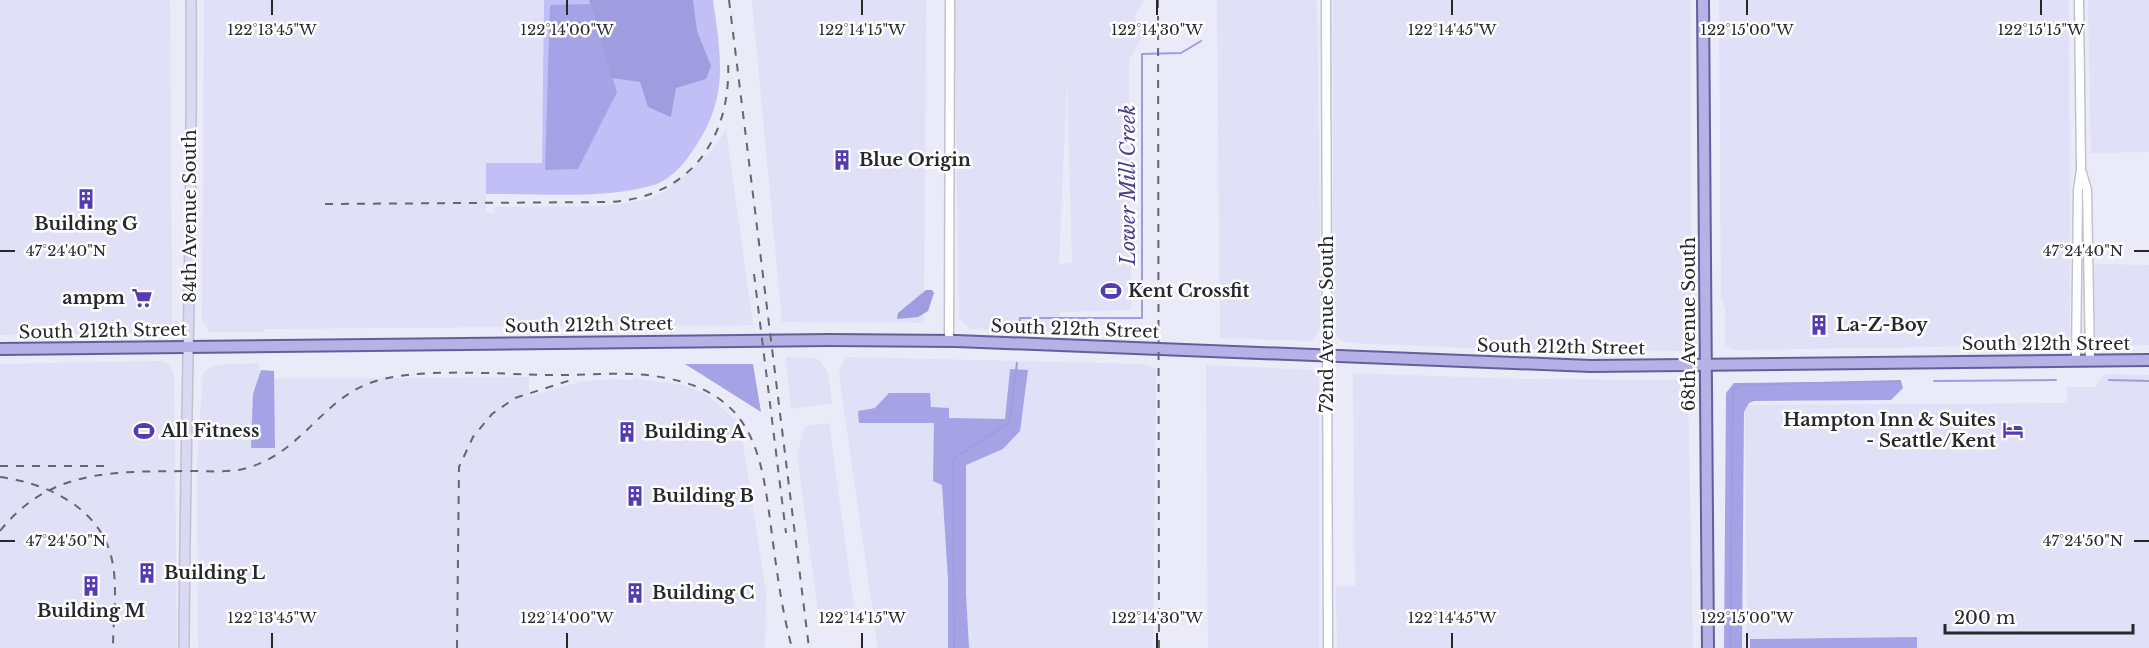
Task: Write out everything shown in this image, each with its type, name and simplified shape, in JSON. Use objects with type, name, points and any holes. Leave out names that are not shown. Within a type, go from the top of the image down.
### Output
[{"type":"main road","name":"84th Avenue South","points":[[184,648],[185,471],[189,346],[190,0]]},
{"type":"main road","name":"68th Avenue South","points":[[1703,0],[1707,648]]},
{"type":"main road","name":"South 212th Street","points":[[0,349],[762,340],[949,341],[1579,365],[2149,360]]},
{"type":"street","points":[[949,341],[950,0]]},
{"type":"street","name":"72nd Avenue South","points":[[1326,0],[1328,648]]},
{"type":"street","points":[[2076,360],[2078,190],[2081,169],[2079,0]]},
{"type":"street","points":[[2081,169],[2087,190],[2090,360]]},
{"type":"shaded area","points":[[0,0],[170,0],[172,323],[163,332],[0,335]]},
{"type":"shaded area","points":[[204,0],[544,0],[542,163],[486,163],[486,213],[494,213],[495,207],[604,206],[650,199],[670,188],[708,155],[726,130],[753,325],[264,329],[263,332],[210,332],[202,320]]},
{"type":"shaded area","points":[[544,0],[713,0],[720,63],[717,100],[702,136],[686,160],[669,177],[654,185],[613,193],[486,194],[486,163],[542,163]]},
{"type":"shaded area","points":[[589,0],[693,0],[697,31],[711,66],[706,79],[676,88],[671,117],[648,107],[640,82],[612,78]]},
{"type":"shaded area","name":"Blue Origin","points":[[752,0],[926,0],[924,323],[782,322]]},
{"type":"shaded area","points":[[954,0],[1144,0],[1134,17],[1146,32],[1129,59],[1131,310],[1060,312],[1061,332],[970,329],[959,318]],"holes":[[[1067,77],[1072,263],[1059,263]]]},
{"type":"shaded area","points":[[1217,0],[1317,0],[1321,326],[1312,341],[1220,338]]},
{"type":"shaded area","points":[[1333,0],[1691,0],[1691,338],[1683,351],[1490,349],[1350,343],[1340,340],[1336,334],[1333,295]]},
{"type":"shaded area","points":[[1719,0],[2069,0],[2070,337],[2066,342],[2059,345],[1734,350],[1728,347],[1725,344],[1725,309],[1721,297]]},
{"type":"shaded area","points":[[2088,0],[2149,0],[2149,152],[2091,153]]},
{"type":"shaded area","points":[[590,4],[617,92],[578,169],[545,170],[550,5]]},
{"type":"shaded area","points":[[2094,264],[2149,265],[2149,345],[2109,344],[2095,333]]},
{"type":"shaded area","points":[[926,290],[932,290],[934,293],[928,311],[918,317],[897,319],[898,313]]},
{"type":"shaded area","points":[[786,357],[815,358],[821,362],[828,373],[832,403],[791,409]]},
{"type":"shaded area","points":[[848,357],[1143,364],[1156,368],[1153,648],[878,648],[839,374],[842,362]]},
{"type":"shaded area","points":[[160,361],[170,365],[174,374],[177,648],[0,648],[0,364]]},
{"type":"shaded area","points":[[259,363],[260,379],[529,377],[529,396],[584,381],[616,379],[633,381],[634,378],[684,385],[707,395],[740,424],[766,592],[765,648],[198,648],[197,462],[203,375],[206,370],[216,365]]},
{"type":"shaded area","points":[[685,364],[753,364],[761,412]]},
{"type":"shaded area","points":[[1206,365],[1312,370],[1319,378],[1319,648],[1208,648]]},
{"type":"shaded area","points":[[1010,369],[1028,370],[1020,431],[1003,449],[966,465],[966,594],[969,648],[948,648],[948,580],[942,485],[933,481],[934,423],[859,423],[858,411],[875,408],[889,393],[930,393],[931,407],[949,408],[949,418],[1005,419]]},
{"type":"shaded area","points":[[261,370],[274,371],[275,448],[251,448],[253,394]]},
{"type":"shaded area","points":[[1353,373],[1517,379],[1674,380],[1685,383],[1688,388],[1693,648],[1337,648],[1336,587],[1355,586]]},
{"type":"shaded area","points":[[2108,374],[2149,375],[2149,648],[1917,648],[1917,637],[1747,639],[1745,405],[2067,403],[2067,387],[2096,387],[2102,377]]},
{"type":"shaded area","points":[[1901,381],[1903,388],[1891,400],[1754,401],[1749,403],[1744,412],[1742,648],[1724,648],[1726,393],[1734,383]]},
{"type":"shaded area","points":[[829,423],[854,607],[818,612],[797,454],[805,426]]},
{"type":"shaded area","points":[[1917,637],[1917,648],[1750,648],[1750,639]]},
{"type":"waterway","name":"Lower Mill Creek","points":[[1019,328],[1020,318],[1142,318],[1142,54],[1181,53],[1201,41]]},
{"type":"waterway","name":"Lower Mill Creek","points":[[954,648],[953,459],[1009,423],[1017,363]]},
{"type":"waterway","points":[[1934,381],[2056,380]]},
{"type":"waterway","points":[[2109,380],[2149,381]]},
{"type":"waterway","points":[[1730,648],[1733,389],[1741,385],[1900,381]]},
{"type":"railway","points":[[729,0],[809,648]]},
{"type":"railway","points":[[1158,0],[1159,648]]},
{"type":"railway","points":[[325,204],[609,202],[638,198],[662,189],[683,176],[700,159],[713,138],[722,115],[727,88],[728,60]]},
{"type":"railway","points":[[754,274],[786,533]]},
{"type":"railway","points":[[0,531],[20,510],[41,495],[63,484],[87,477],[137,472],[233,471],[247,468],[283,450],[353,391],[387,378],[432,373],[621,374],[666,378],[696,387],[720,399],[737,415],[749,434],[758,456],[764,481],[780,592],[792,648]]},
{"type":"railway","points":[[457,648],[459,467],[473,437],[492,414],[515,398],[571,380]]},
{"type":"railway","points":[[0,466],[107,466]]},
{"type":"railway","points":[[0,477],[36,485],[53,492],[84,512],[96,526],[106,542],[114,570],[113,648]]},
{"type":"place","name":"Blue Origin","points":[[842,160]]},
{"type":"place","name":"Building G","points":[[86,199]]},
{"type":"place","name":"Kent Crossfit","points":[[1111,291]]},
{"type":"place","name":"ampm","points":[[142,298]]},
{"type":"place","name":"La-Z-Boy","points":[[1819,325]]},
{"type":"place","name":"Hampton Inn & Suites - Seattle/Kent","points":[[2013,430]]},
{"type":"place","name":"All Fitness","points":[[144,431]]},
{"type":"place","name":"Building A","points":[[627,432]]},
{"type":"place","name":"Building B","points":[[635,496]]},
{"type":"place","name":"Building L","points":[[147,573]]},
{"type":"place","name":"Building M","points":[[91,586]]},
{"type":"place","name":"Building C","points":[[635,593]]}]
